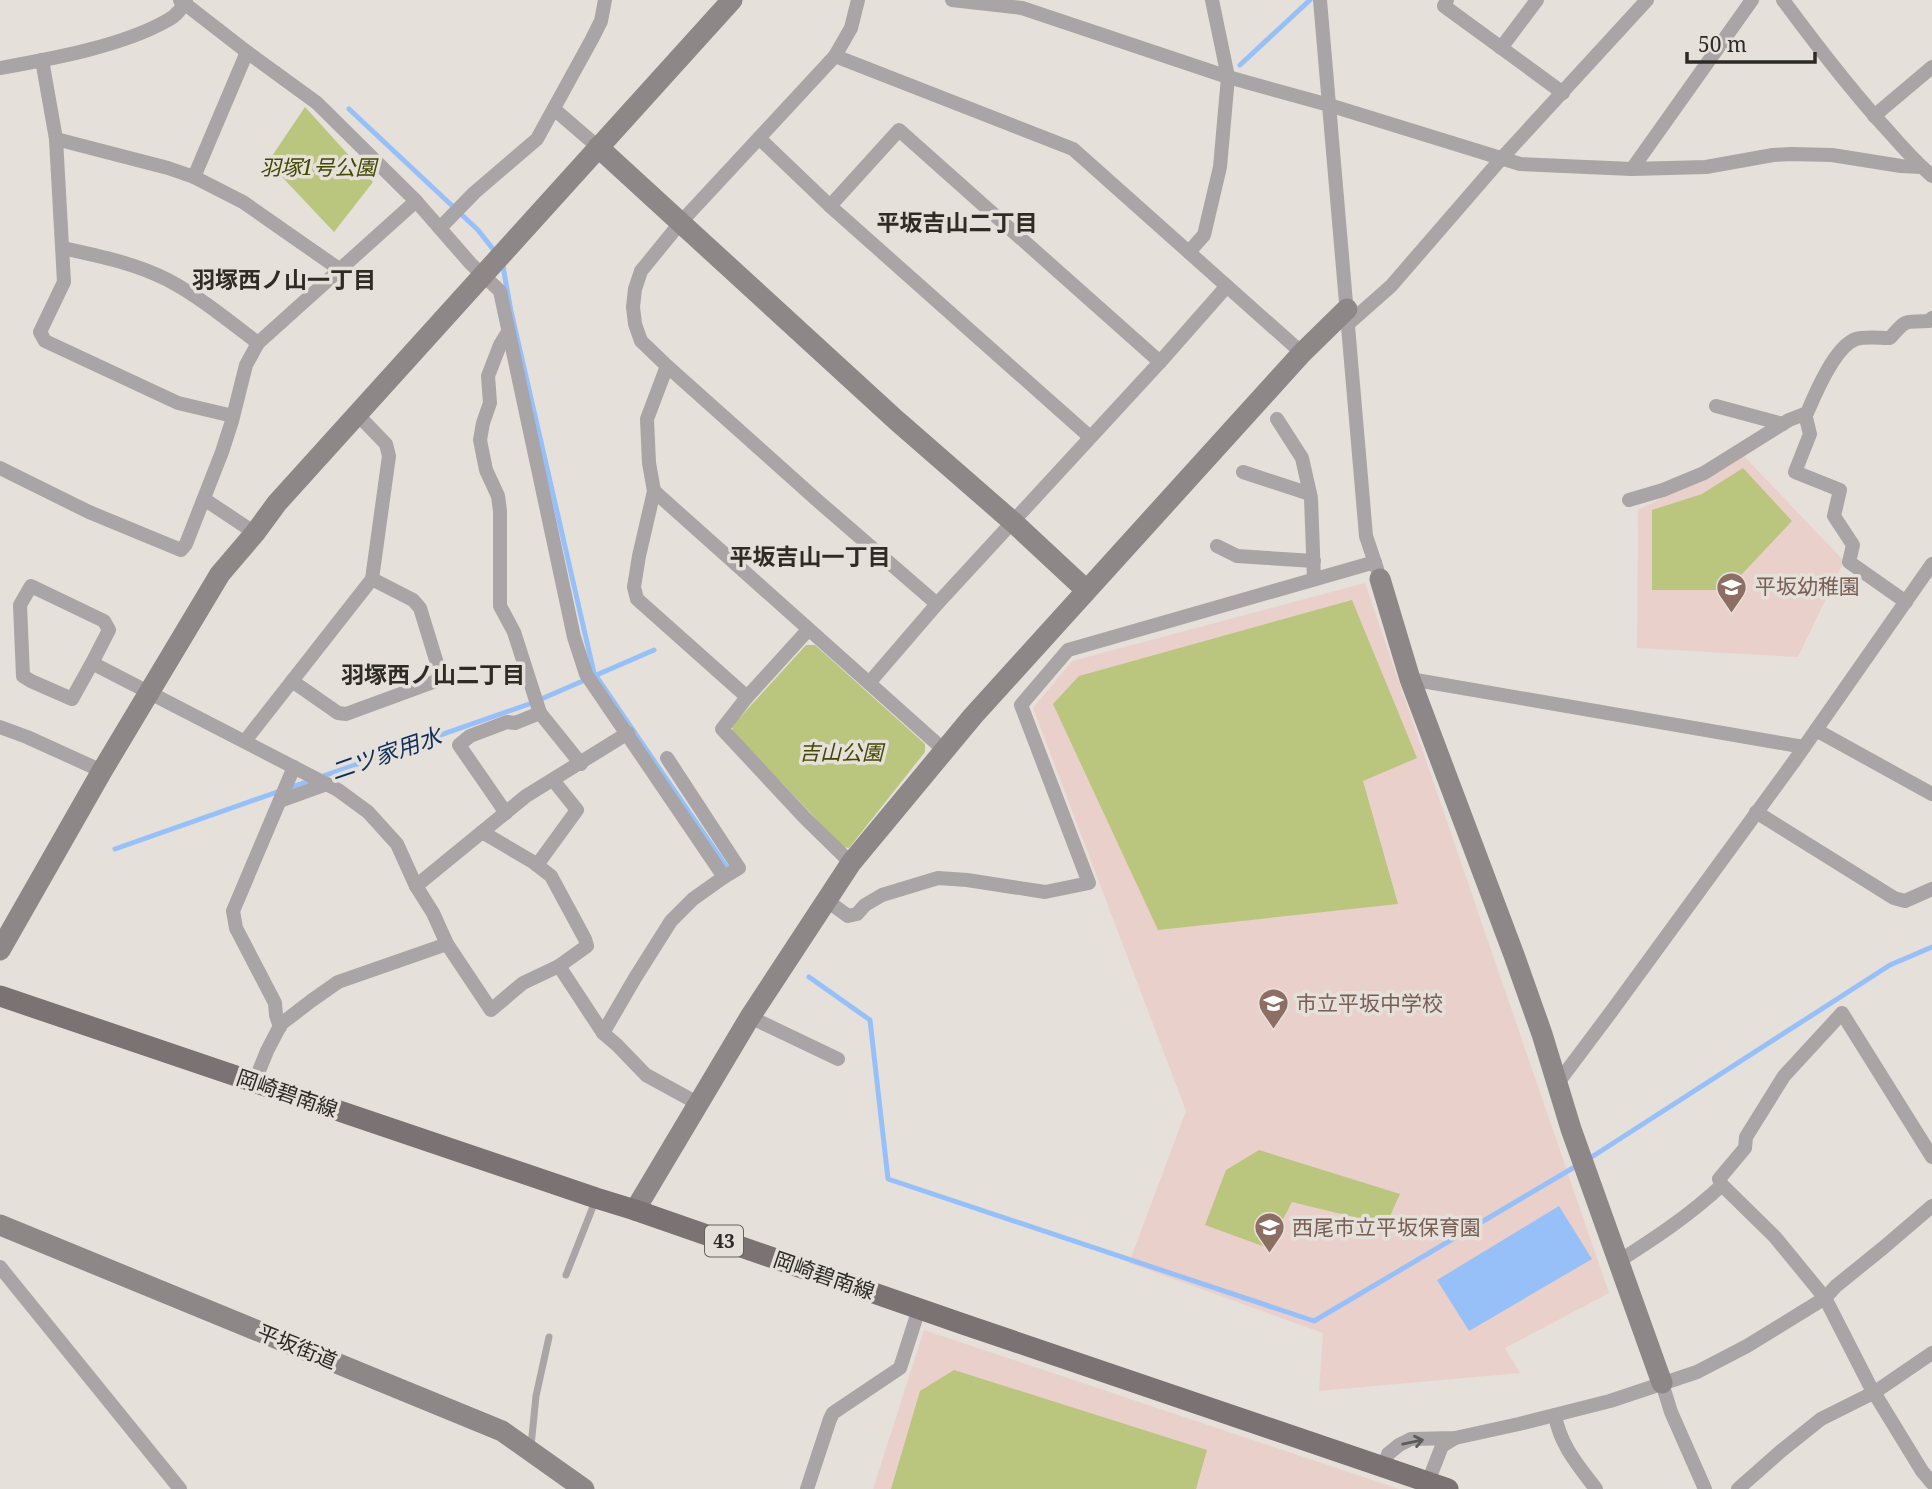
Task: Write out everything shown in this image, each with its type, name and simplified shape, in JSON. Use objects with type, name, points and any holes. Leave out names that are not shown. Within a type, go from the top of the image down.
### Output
[{"type":"main road","name":"岡崎碧南線","points":[[0,996],[635,1210],[1438,1486]]},
{"type":"street","points":[[440,228],[474,193],[537,138],[596,30],[605,0]]},
{"type":"street","points":[[0,950],[102,771],[220,574],[277,503],[732,0]]},
{"type":"street","points":[[858,0],[851,28],[835,56],[681,222],[641,271],[635,289],[635,324],[641,341],[667,366],[937,604]]},
{"type":"street","points":[[952,0],[1018,4],[1228,77],[1520,164],[1632,169],[1706,167],[1791,154],[1832,155],[1926,171]]},
{"type":"street","points":[[1189,252],[1204,235],[1220,167],[1228,77],[1212,0]]},
{"type":"street","points":[[1320,0],[1366,536],[1410,679],[1505,929],[1571,1129],[1671,1412],[1705,1489]]},
{"type":"street","points":[[1447,0],[1444,6],[1563,93]]},
{"type":"street","points":[[1501,48],[1537,0]]},
{"type":"street","points":[[635,1210],[750,1017],[826,900],[851,863],[944,750],[1302,353],[1391,286],[1501,159],[1647,0]]},
{"type":"street","points":[[1632,169],[1752,0]]},
{"type":"street","points":[[1783,0],[1826,59],[1874,116],[1926,171]]},
{"type":"street","points":[[0,68],[124,39],[170,19],[184,1],[247,52],[317,103],[416,201],[471,264],[500,291],[574,637],[586,674],[628,733],[666,772],[728,874],[693,899],[671,921],[603,1033]]},
{"type":"street","points":[[194,177],[247,52]]},
{"type":"street","points":[[835,56],[1073,149],[1302,353]]},
{"type":"street","points":[[42,60],[57,139],[64,282],[40,332],[45,341],[178,403],[233,416]]},
{"type":"street","points":[[1874,116],[1932,67]]},
{"type":"street","points":[[554,109],[1086,590]]},
{"type":"street","points":[[830,205],[899,130],[1160,362]]},
{"type":"street","points":[[759,138],[976,338],[1090,437]]},
{"type":"street","points":[[57,139],[194,177],[243,202],[339,270]]},
{"type":"street","points":[[0,468],[89,512],[181,550],[204,499],[233,416],[246,365],[258,342],[416,201]]},
{"type":"street","points":[[63,248],[122,261],[165,279],[184,289],[258,342]]},
{"type":"street","points":[[869,683],[937,604],[1227,286]]},
{"type":"street","points":[[1629,500],[1663,490],[1704,473],[1783,424],[1807,413],[1823,376],[1846,345],[1856,338],[1890,338],[1902,323],[1910,320],[1929,321],[1932,318]]},
{"type":"street","points":[[508,332],[488,376],[490,403],[480,440],[486,470],[498,496],[500,511],[500,606],[514,632],[540,713],[580,764]]},
{"type":"street","points":[[667,366],[647,419],[649,463],[654,491],[634,587],[637,599],[747,697]]},
{"type":"street","points":[[1716,406],[1783,424]]},
{"type":"street","points":[[245,741],[372,579],[389,456],[386,444],[357,414]]},
{"type":"street","points":[[1805,414],[1810,434],[1795,472],[1840,490],[1834,516],[1853,545],[1849,562],[1906,602]]},
{"type":"street","points":[[1277,419],[1302,458],[1310,494],[1314,579]]},
{"type":"street","points":[[1243,472],[1310,494]]},
{"type":"street","points":[[654,491],[944,750]]},
{"type":"street","points":[[204,499],[255,533]]},
{"type":"street","points":[[1217,546],[1237,556],[1314,561]]},
{"type":"street","points":[[1557,1084],[1804,747],[1932,564]]},
{"type":"street","points":[[826,900],[848,916],[857,915],[865,905],[882,895],[938,878],[1045,892],[1088,883],[1021,705],[1068,650],[1314,579],[1378,570]]},
{"type":"street","points":[[292,681],[338,713],[346,713],[436,681],[440,673],[420,608],[413,600],[372,579]]},
{"type":"street","points":[[31,586],[104,621],[109,630],[92,663],[72,699],[23,676],[20,605],[31,586]]},
{"type":"street","points":[[808,630],[747,697],[722,729],[851,863]]},
{"type":"street","points":[[92,663],[327,784],[368,812],[397,844],[447,944],[491,1010],[523,983],[559,966],[586,946],[585,939],[551,876],[537,864],[482,832]]},
{"type":"street","points":[[1410,679],[1804,747]]},
{"type":"street","points":[[506,813],[459,745],[470,736],[540,713]]},
{"type":"street","points":[[0,727],[102,771]]},
{"type":"street","points":[[1816,730],[1932,794]]},
{"type":"street","points":[[416,886],[526,796],[628,733]]},
{"type":"street","points":[[280,1027],[275,1003],[236,928],[233,911],[294,767]]},
{"type":"street","points":[[537,864],[577,810],[553,780]]},
{"type":"street","points":[[280,801],[327,784]]},
{"type":"street","points":[[1756,812],[1894,898],[1905,901],[1932,889]]},
{"type":"street","points":[[254,1083],[280,1027],[338,982],[447,944]]},
{"type":"street","points":[[559,966],[603,1033],[646,1075],[698,1103]]},
{"type":"street","points":[[1932,1157],[1842,1013],[1784,1076],[1754,1122],[1746,1137],[1745,1148],[1719,1179],[1776,1237],[1825,1298],[1870,1386],[1932,1483]]},
{"type":"street","points":[[750,1017],[838,1059]]},
{"type":"street","points":[[1619,1261],[1681,1221],[1722,1185]]},
{"type":"street","points":[[1384,1467],[1388,1454],[1411,1439],[1455,1438],[1555,1415],[1610,1401],[1697,1372],[1747,1346],[1825,1298],[1932,1206]]},
{"type":"street","name":"平坂街道","points":[[0,1225],[502,1431],[584,1489]]},
{"type":"street","points":[[0,1267],[178,1488]]},
{"type":"street","points":[[807,1489],[830,1419],[834,1413],[900,1368],[919,1309]]},
{"type":"street","points":[[1738,1489],[1821,1419],[1875,1392],[1932,1353]]},
{"type":"street","points":[[1555,1415],[1561,1440],[1596,1489]]},
{"type":"street","points":[[1438,1486],[1442,1446],[1455,1438]]},
{"type":"lane","points":[[566,1275],[596,1198]]},
{"type":"lane","points":[[530,1451],[536,1396],[549,1337]]},
{"type":"shaded area","points":[[1744,456],[1844,561],[1798,657],[1637,648],[1638,510]]},
{"type":"shaded area","points":[[1365,583],[1609,1293],[1505,1348],[1520,1373],[1319,1391],[1323,1333],[1129,1263],[1186,1111],[1033,708],[1072,661]]},
{"type":"shaded area","points":[[924,1330],[1399,1489],[873,1489]]},
{"type":"green space","name":"羽塚1号公園","points":[[305,107],[373,182],[334,232],[268,162]]},
{"type":"green space","points":[[1743,468],[1792,521],[1727,590],[1652,590],[1652,510],[1702,494]]},
{"type":"green space","points":[[1352,600],[1417,758],[1363,781],[1398,904],[1158,930],[1053,704],[1079,676]]},
{"type":"green space","name":"吉山公園","points":[[806,645],[815,645],[925,744],[925,752],[849,848],[843,847],[733,732],[732,726]]},
{"type":"green space","points":[[1259,1150],[1400,1194],[1386,1225],[1292,1202],[1268,1248],[1205,1225],[1226,1170]]},
{"type":"green space","points":[[954,1370],[1207,1450],[1196,1489],[891,1489],[920,1391]]},
{"type":"water","points":[[1559,1206],[1592,1259],[1469,1331],[1437,1280]]},
{"type":"waterway","name":"二ツ家用水","points":[[1240,65],[1310,0]]},
{"type":"waterway","points":[[349,109],[478,230],[496,253]]},
{"type":"waterway","points":[[502,261],[511,311],[594,673],[728,869]]},
{"type":"waterway","name":"二ツ家用水","points":[[289,788],[532,703],[654,650]]},
{"type":"waterway","name":"二ツ家用水","points":[[115,849],[280,791]]},
{"type":"waterway","points":[[1587,1160],[1890,965],[1932,947]]},
{"type":"waterway","points":[[809,977],[870,1020],[888,1179],[1314,1321],[1578,1165]]},
{"type":"place","name":"平坂幼稚園","points":[[1732,614]]},
{"type":"place","name":"市立平坂中学校","points":[[1273,1031]]},
{"type":"place","name":"西尾市立平坂保育園","points":[[1269,1255]]},
{"type":"district","name":"平坂吉山二丁目","points":[[957,223]]},
{"type":"district","name":"羽塚西ノ山一丁目","points":[[284,280]]},
{"type":"district","name":"平坂吉山一丁目","points":[[810,557]]},
{"type":"district","name":"羽塚西ノ山二丁目","points":[[433,675]]}]
